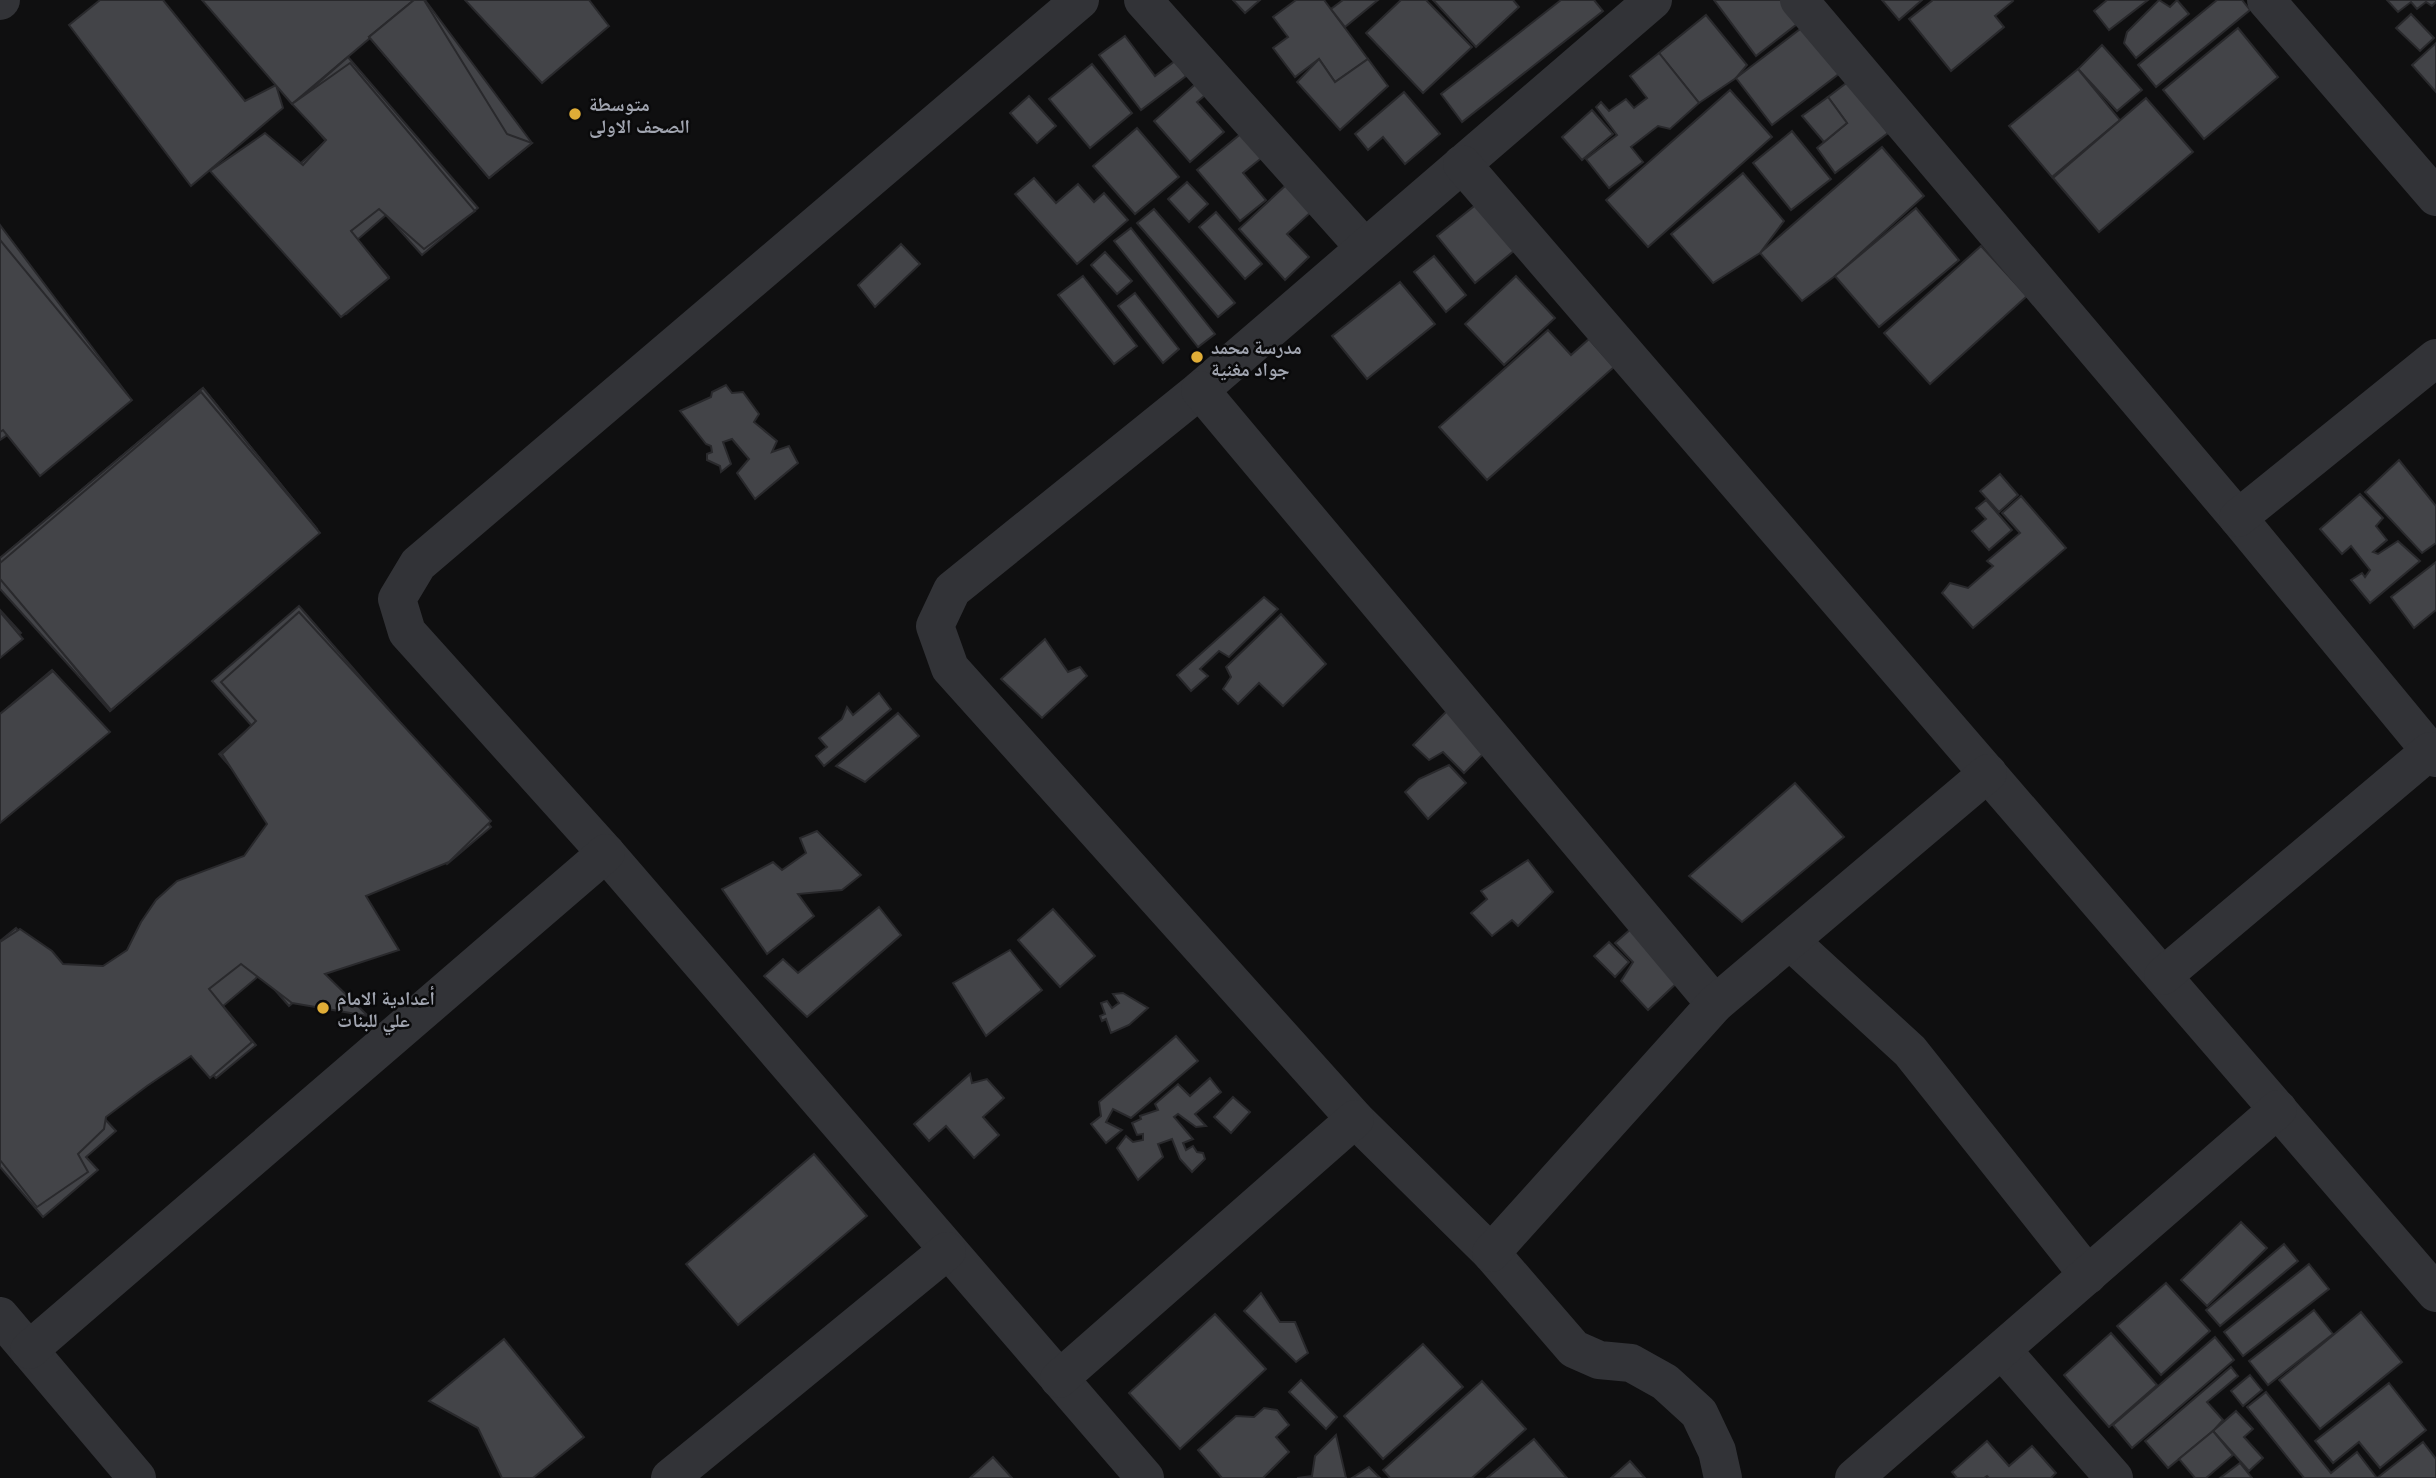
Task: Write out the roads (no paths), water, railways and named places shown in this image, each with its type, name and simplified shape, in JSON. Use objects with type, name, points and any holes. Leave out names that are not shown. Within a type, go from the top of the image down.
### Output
[{"type":"street","points":[[1080,0],[418,564],[397,599],[407,632],[606,853],[1145,1478]]},
{"type":"street","points":[[1143,0],[1364,247]]},
{"type":"street","points":[[1653,0],[1200,390],[952,590],[935,626],[950,668],[1355,1119],[1491,1253],[1574,1349],[1600,1360],[1631,1363],[1665,1382],[1699,1413],[1717,1451],[1723,1478]]},
{"type":"street","points":[[1799,0],[2238,518],[2433,754],[2163,976]]},
{"type":"street","points":[[2266,0],[2436,197]]},
{"type":"street","points":[[1462,164],[2436,1293]]},
{"type":"street","points":[[2238,518],[2436,358]]},
{"type":"street","points":[[1200,390],[1715,1004]]},
{"type":"street","points":[[1491,1253],[1715,1004],[1988,773]]},
{"type":"street","points":[[29,1350],[606,853]]},
{"type":"street","points":[[1790,941],[1910,1051],[2088,1275]]},
{"type":"street","points":[[1854,1478],[2278,1110]]},
{"type":"street","points":[[1059,1379],[1355,1119]]},
{"type":"street","points":[[670,1478],[947,1251]]},
{"type":"street","points":[[0,1316],[137,1478]]},
{"type":"street","points":[[2003,1350],[2114,1478]]},
{"type":"place","name":"متوسطة الصحف الاولى","points":[[575,114]]},
{"type":"place","name":"مدرسة محمد جواد مغنية","points":[[1197,357]]},
{"type":"place","name":"أعدادية الامام علي للبنات","points":[[323,1008]]}]
